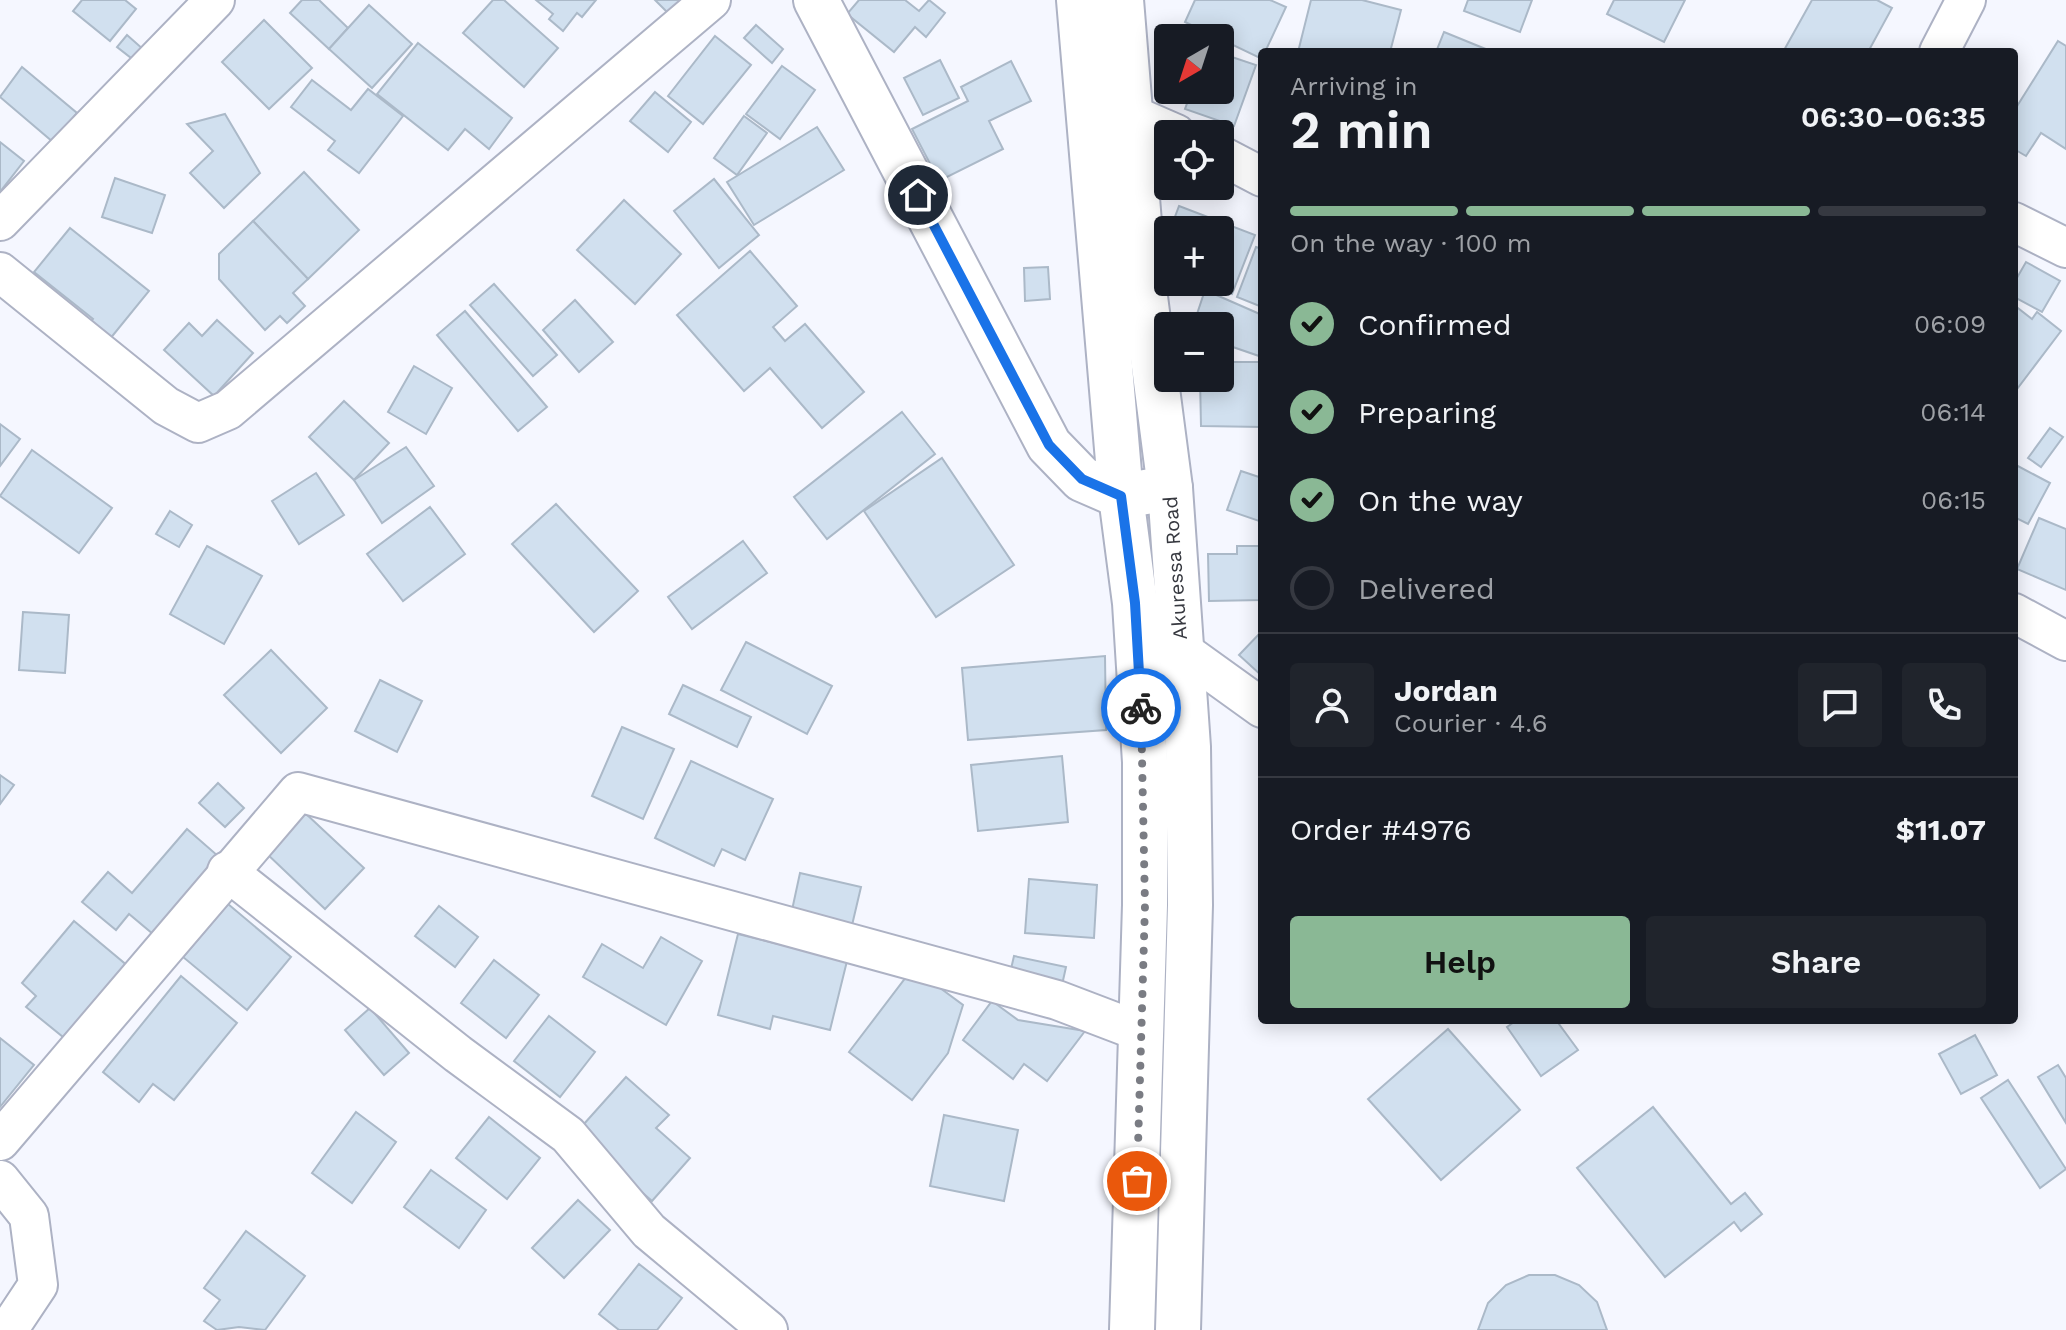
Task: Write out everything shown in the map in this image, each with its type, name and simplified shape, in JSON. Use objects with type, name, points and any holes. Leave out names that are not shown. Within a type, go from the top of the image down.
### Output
[{"type":"main road","points":[[816,0],[1049,445],[1082,479],[1121,496],[1170,488]]},
{"type":"main road","points":[[1079,0],[1121,496],[1135,603],[1145,762],[1132,1330]]},
{"type":"main road","name":"Akuressa Road","points":[[1121,0],[1145,297],[1170,488],[1188,747],[1190,905],[1178,1330]]},
{"type":"street","points":[[0,221],[215,0]]},
{"type":"street","points":[[0,272],[166,406],[198,423],[228,410],[711,0]]},
{"type":"street","points":[[1941,48],[1966,0]]},
{"type":"street","points":[[1130,114],[1154,124]]},
{"type":"street","points":[[1234,162],[1258,175]]},
{"type":"street","points":[[2018,224],[2066,248]]},
{"type":"street","points":[[2018,615],[2066,641]]},
{"type":"street","points":[[1180,649],[1258,705]]},
{"type":"street","points":[[0,1141],[227,871],[298,792],[1057,1000],[1141,1032]]},
{"type":"street","points":[[227,871],[458,1054],[568,1135],[649,1231],[768,1330]]},
{"type":"street","points":[[0,1180],[29,1216],[38,1285],[8,1330]]},
{"type":"building","points":[[82,0],[125,0],[136,9],[110,41],[73,11]]},
{"type":"building","points":[[302,0],[319,0],[348,28],[329,49],[290,13]]},
{"type":"building","points":[[493,0],[504,0],[558,48],[524,87],[463,33]]},
{"type":"building","points":[[536,0],[596,0],[582,17],[577,13],[563,31],[549,19],[553,14]]},
{"type":"building","points":[[655,0],[701,0],[678,23]]},
{"type":"building","points":[[859,0],[905,0],[919,11],[929,0],[945,13],[926,37],[915,27],[894,52],[847,14]]},
{"type":"building","points":[[1195,0],[1270,0],[1286,7],[1267,48],[1258,48],[1258,57],[1234,46],[1234,24],[1185,22]]},
{"type":"building","points":[[1311,0],[1362,0],[1401,10],[1391,48],[1299,48]]},
{"type":"building","points":[[1468,0],[1532,0],[1520,32],[1464,11]]},
{"type":"building","points":[[1614,0],[1685,0],[1664,42],[1607,14]]},
{"type":"building","points":[[1812,0],[1877,0],[1892,8],[1870,48],[1785,48]]},
{"type":"building","points":[[369,5],[412,44],[372,88],[329,49]]},
{"type":"building","points":[[264,20],[312,68],[269,109],[222,62]]},
{"type":"building","points":[[756,25],[783,49],[772,63],[744,38]]},
{"type":"building","points":[[1444,32],[1483,48],[1438,48]]},
{"type":"building","points":[[127,35],[144,50],[135,61],[117,47]]},
{"type":"building","points":[[715,36],[751,65],[703,124],[668,96]]},
{"type":"building","points":[[2058,41],[2066,46],[2066,149],[2041,133],[2026,156],[2018,151],[2018,105]]},
{"type":"building","points":[[418,43],[512,118],[489,149],[465,129],[448,150],[377,94]]},
{"type":"building","points":[[1234,58],[1256,65],[1234,126],[1234,120],[1217,120],[1185,109],[1187,104],[1234,104]]},
{"type":"building","points":[[940,60],[959,98],[923,115],[904,78]]},
{"type":"building","points":[[1011,61],[1031,101],[989,121],[1003,149],[939,181],[912,129],[968,101],[961,87]]},
{"type":"building","points":[[782,66],[815,90],[780,139],[746,114]]},
{"type":"building","points":[[22,67],[77,113],[53,142],[0,97]]},
{"type":"building","points":[[312,80],[351,110],[368,89],[403,116],[359,173],[328,150],[335,141],[291,107]]},
{"type":"building","points":[[655,92],[691,122],[668,152],[630,121]]},
{"type":"building","points":[[225,114],[260,173],[224,208],[190,173],[213,151],[187,124]]},
{"type":"building","points":[[744,116],[767,133],[737,175],[714,158]]},
{"type":"building","points":[[817,127],[844,170],[754,225],[727,182]]},
{"type":"building","points":[[0,142],[24,161],[0,192]]},
{"type":"building","points":[[304,172],[359,230],[308,279],[253,221]]},
{"type":"building","points":[[115,178],[165,195],[152,233],[102,217]]},
{"type":"building","points":[[714,179],[759,235],[719,268],[674,211]]},
{"type":"building","points":[[624,200],[681,254],[635,304],[577,250]]},
{"type":"building","points":[[1179,206],[1205,216],[1175,216]]},
{"type":"building","points":[[253,221],[308,279],[293,293],[305,306],[287,323],[280,316],[265,330],[219,279],[219,254]]},
{"type":"building","points":[[1234,227],[1255,235],[1234,289]]},
{"type":"building","points":[[70,228],[149,291],[105,345],[85,329],[93,319],[34,272]]},
{"type":"building","points":[[1256,247],[1258,248],[1258,305],[1237,297]]},
{"type":"building","points":[[750,251],[797,306],[773,327],[785,341],[805,324],[864,392],[822,428],[770,368],[744,391],[677,315]]},
{"type":"building","points":[[2026,262],[2060,281],[2042,312],[2018,299],[2018,276]]},
{"type":"building","points":[[1048,267],[1050,299],[1025,301],[1024,268]]},
{"type":"building","points":[[494,284],[557,355],[533,376],[470,305]]},
{"type":"building","points":[[1203,296],[1219,296],[1258,313],[1258,356],[1234,347],[1234,312],[1198,312]]},
{"type":"building","points":[[575,300],[613,342],[579,372],[543,330]]},
{"type":"building","points":[[2018,308],[2032,319],[2037,312],[2061,331],[2018,388]]},
{"type":"building","points":[[465,311],[547,407],[518,431],[437,335]]},
{"type":"building","points":[[217,320],[253,353],[214,396],[164,350],[189,323],[202,336]]},
{"type":"building","points":[[1234,362],[1258,362],[1258,427],[1201,426],[1200,392],[1234,392]]},
{"type":"building","points":[[414,366],[452,388],[426,434],[388,412]]},
{"type":"building","points":[[344,401],[389,443],[354,480],[309,437]]},
{"type":"building","points":[[902,412],[935,454],[827,539],[794,497]]},
{"type":"building","points":[[0,424],[20,439],[0,466]]},
{"type":"building","points":[[2050,428],[2063,437],[2041,467],[2028,458]]},
{"type":"building","points":[[406,447],[434,486],[382,523],[354,480]]},
{"type":"building","points":[[32,450],[112,508],[79,553],[0,496]]},
{"type":"building","points":[[942,458],[1014,565],[936,617],[864,511]]},
{"type":"building","points":[[2018,466],[2050,483],[2028,524],[2018,519]]},
{"type":"building","points":[[1241,471],[1258,477],[1258,521],[1227,510]]},
{"type":"building","points":[[316,473],[344,515],[299,544],[272,501]]},
{"type":"building","points":[[556,504],[638,591],[594,632],[512,544]]},
{"type":"building","points":[[430,507],[465,554],[403,601],[367,554]]},
{"type":"building","points":[[170,511],[192,525],[179,547],[156,534]]},
{"type":"building","points":[[2039,518],[2066,529],[2066,590],[2018,569]]},
{"type":"building","points":[[743,541],[767,573],[692,629],[668,597]]},
{"type":"building","points":[[207,546],[262,576],[224,644],[170,614]]},
{"type":"building","points":[[1237,546],[1258,546],[1258,600],[1209,601],[1208,554],[1237,554]]},
{"type":"building","points":[[23,612],[69,615],[65,673],[19,670]]},
{"type":"building","points":[[1258,635],[1258,672],[1239,655]]},
{"type":"building","points":[[746,642],[832,686],[807,734],[721,690]]},
{"type":"building","points":[[271,650],[327,708],[281,753],[224,695]]},
{"type":"building","points":[[1105,656],[1106,730],[968,740],[962,668]]},
{"type":"building","points":[[380,680],[422,701],[397,752],[355,731]]},
{"type":"building","points":[[683,685],[751,717],[737,747],[669,714]]},
{"type":"building","points":[[622,727],[674,749],[643,819],[592,796]]},
{"type":"building","points":[[1062,756],[1068,822],[978,831],[971,765]]},
{"type":"building","points":[[691,761],[773,799],[745,860],[722,849],[714,866],[655,838]]},
{"type":"building","points":[[0,775],[14,785],[0,804]]},
{"type":"building","points":[[218,783],[244,808],[225,827],[199,803]]},
{"type":"building","points":[[304,812],[364,868],[325,909],[265,852]]},
{"type":"building","points":[[187,829],[218,856],[153,934],[129,914],[116,930],[82,902],[108,872],[132,893]]},
{"type":"building","points":[[800,873],[861,887],[849,938],[789,924]]},
{"type":"building","points":[[1029,879],[1097,885],[1094,938],[1025,933]]},
{"type":"building","points":[[228,904],[291,957],[247,1010],[183,957]]},
{"type":"building","points":[[439,906],[478,937],[455,967],[415,936]]},
{"type":"building","points":[[74,921],[129,967],[68,1041],[26,1007],[36,996],[22,983]]},
{"type":"building","points":[[738,934],[847,961],[830,1030],[773,1016],[770,1029],[718,1015]]},
{"type":"building","points":[[661,937],[702,961],[666,1025],[583,977],[602,944],[643,968]]},
{"type":"building","points":[[1014,956],[1066,967],[1060,994],[1008,982]]},
{"type":"building","points":[[494,960],[539,995],[506,1038],[461,1003]]},
{"type":"building","points":[[913,968],[963,1005],[948,1053],[912,1100],[849,1052]]},
{"type":"building","points":[[181,976],[237,1023],[174,1100],[153,1084],[139,1102],[103,1072]]},
{"type":"building","points":[[992,1001],[1018,1020],[1085,1031],[1047,1081],[1024,1064],[1013,1079],[963,1040]]},
{"type":"building","points":[[370,1008],[409,1053],[384,1075],[345,1030]]},
{"type":"building","points":[[549,1016],[595,1052],[560,1097],[514,1061]]},
{"type":"building","points":[[1511,1024],[1559,1024],[1578,1050],[1541,1076],[1507,1027]]},
{"type":"building","points":[[1448,1029],[1520,1110],[1441,1180],[1368,1099]]},
{"type":"building","points":[[1975,1035],[1997,1075],[1961,1094],[1939,1054]]},
{"type":"building","points":[[0,1038],[34,1065],[0,1107]]},
{"type":"building","points":[[2058,1065],[2066,1078],[2066,1123],[2038,1077]]},
{"type":"building","points":[[626,1077],[669,1115],[656,1128],[690,1158],[652,1201],[575,1134]]},
{"type":"building","points":[[2008,1080],[2066,1169],[2040,1188],[1981,1098]]},
{"type":"building","points":[[1653,1107],[1731,1204],[1745,1193],[1762,1214],[1741,1231],[1734,1222],[1665,1277],[1577,1168]]},
{"type":"building","points":[[356,1112],[396,1142],[352,1203],[312,1173]]},
{"type":"building","points":[[944,1115],[1018,1130],[1004,1201],[930,1186]]},
{"type":"building","points":[[489,1117],[540,1158],[507,1199],[456,1158]]},
{"type":"building","points":[[431,1170],[486,1210],[459,1248],[404,1207]]},
{"type":"building","points":[[578,1200],[610,1230],[564,1278],[532,1248]]},
{"type":"building","points":[[246,1231],[305,1276],[265,1330],[239,1327],[217,1330],[204,1321],[220,1300],[204,1288]]},
{"type":"building","points":[[639,1264],[682,1298],[657,1330],[619,1330],[599,1314]]},
{"type":"building","points":[[1529,1275],[1555,1275],[1579,1285],[1597,1302],[1607,1330],[1478,1330],[1488,1303],[1506,1285]]},
{"type":"way so far","points":[[1137,1181],[1145,905],[1145,762],[1141,708]]},
{"type":"route","points":[[918,195],[1049,445],[1082,479],[1121,496],[1135,603],[1141,708]]}]
